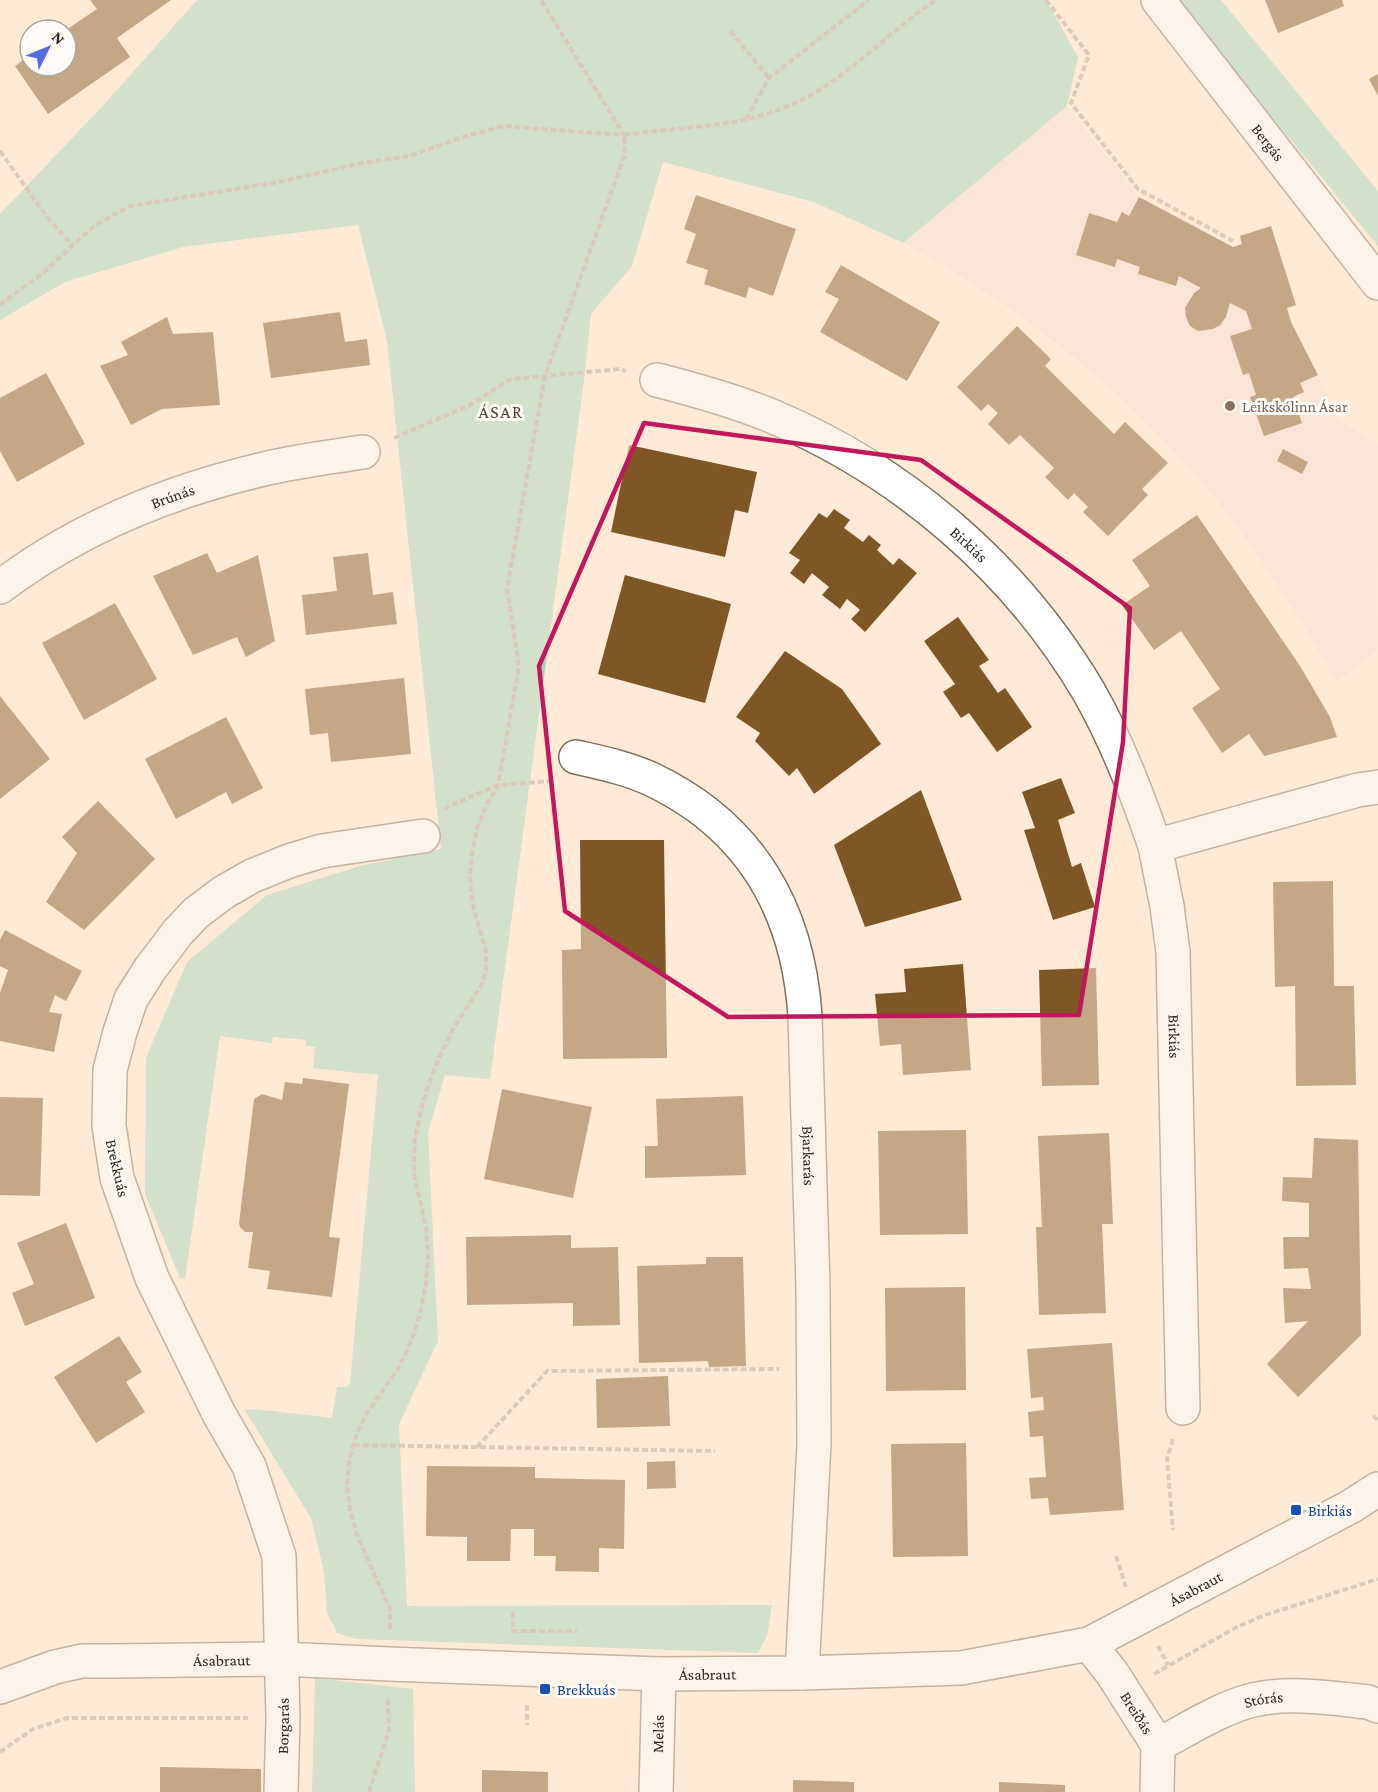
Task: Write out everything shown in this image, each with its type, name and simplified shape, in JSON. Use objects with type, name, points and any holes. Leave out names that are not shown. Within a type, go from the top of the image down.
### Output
[{"type":"street","name":"Bergás","points":[[1158,0],[1378,283]]},
{"type":"street","name":"Birkiás","points":[[657,380],[716,396],[829,443],[881,474],[931,510],[976,550],[1018,594],[1056,642],[1089,693],[1117,747],[1155,846],[1173,952],[1183,1408]]},
{"type":"street","name":"Brúnás","points":[[0,587],[28,566],[67,542],[119,516],[165,498],[266,468],[363,452]]},
{"type":"street","name":"Bjarkarás","points":[[576,757],[614,765],[649,778],[683,796],[714,819],[741,846],[760,870],[776,897],[797,955],[803,986],[805,1016],[813,1287],[814,1444],[802,1673]]},
{"type":"street","points":[[1155,846],[1358,790],[1378,787]]},
{"type":"street","name":"Brekkuás","points":[[282,1659],[279,1556],[249,1466],[200,1376],[152,1278],[144,1256],[117,1178],[109,1126],[110,1070],[131,999],[150,969],[178,932],[196,913],[224,892],[252,876],[322,851],[423,836]]},
{"type":"street","name":"Ásabraut","points":[[0,1687],[55,1667],[82,1661],[282,1659],[659,1674],[802,1673],[961,1668],[1089,1644],[1350,1507],[1378,1489]]},
{"type":"street","name":"Breiðás","points":[[1089,1644],[1112,1673],[1158,1745],[1157,1792]]},
{"type":"street","name":"Borgarás","points":[[281,1792],[284,1718],[282,1659]]},
{"type":"street","name":"Melás","points":[[656,1792],[659,1674]]},
{"type":"street","name":"Stórás","points":[[1158,1745],[1213,1716],[1250,1701],[1293,1696],[1368,1702],[1378,1706]]},
{"type":"path","points":[[390,1633],[390,1609],[357,1535],[350,1510],[347,1485],[349,1460],[367,1413],[398,1369],[411,1342],[420,1314],[426,1284],[428,1256],[426,1227],[414,1174],[415,1139],[432,1074],[453,1029],[481,987],[486,970],[486,952],[473,906],[470,877],[477,829],[498,785],[519,666],[507,589],[545,376],[625,154],[624,135],[541,0]]},
{"type":"path","points":[[746,120],[769,78],[869,0]]},
{"type":"path","points":[[0,305],[43,273],[94,226],[130,206],[221,193],[362,163],[409,156],[503,126],[624,135],[672,128],[721,125],[777,110],[807,97],[835,80],[936,0]]},
{"type":"path","points":[[1046,0],[1089,55],[1071,103],[1084,120],[1138,189],[1233,241]]},
{"type":"path","points":[[730,31],[769,78]]},
{"type":"path","points":[[0,151],[47,217],[73,246]]},
{"type":"path","points":[[363,452],[470,405],[510,379],[620,369],[657,380]]},
{"type":"path","points":[[423,836],[447,807],[498,785],[552,781],[576,757]]},
{"type":"path","points":[[477,1447],[547,1371],[813,1369]]},
{"type":"path","points":[[1173,1530],[1167,1459],[1183,1408]]},
{"type":"path","points":[[1373,1416],[1378,1420]]},
{"type":"path","points":[[354,1445],[715,1451]]},
{"type":"path","points":[[1151,1676],[1235,1628],[1265,1615],[1378,1579]]},
{"type":"path","points":[[513,1612],[513,1631],[577,1631]]},
{"type":"path","points":[[369,1792],[389,1730],[388,1695]]},
{"type":"path","points":[[0,1752],[33,1729],[67,1718],[284,1718]]},
{"type":"highlighted area","points":[[644,423],[921,460],[1130,608],[1123,742],[1079,1015],[728,1017],[565,911],[539,666]]},
{"type":"shaded area","name":"Leikskólinn Ásar","points":[[1067,106],[1139,197],[1233,247],[1242,244],[1240,236],[1271,226],[1296,305],[1287,308],[1291,322],[1338,419],[1378,444],[1377,651],[1336,682],[1299,617],[1257,554],[1212,494],[1161,438],[1115,393],[1065,350],[1014,311],[959,275],[903,243]]},
{"type":"green space","points":[[197,0],[1046,0],[1078,57],[1067,106],[903,243],[814,202],[663,162],[632,266],[591,314],[490,1079],[445,1075],[428,1132],[438,1341],[399,1424],[407,1606],[772,1605],[767,1636],[758,1653],[356,1639],[337,1633],[327,1612],[324,1572],[311,1518],[245,1410],[254,1409],[332,1418],[337,1387],[346,1387],[350,1384],[378,1075],[313,1068],[315,1047],[306,1046],[306,1040],[273,1037],[272,1043],[220,1036],[185,1279],[180,1278],[145,1194],[146,1058],[187,962],[267,895],[360,866],[441,849],[387,341],[358,225],[183,247],[65,282],[0,320],[0,214],[110,98]]},
{"type":"green space","points":[[1176,0],[1221,0],[1378,191],[1378,246]]},
{"type":"green space","points":[[315,1678],[413,1689],[415,1792],[312,1792]]},
{"type":"building","points":[[90,0],[171,0],[117,38],[130,57],[48,114],[23,78],[78,78],[78,22],[97,9]]},
{"type":"building","points":[[1265,0],[1342,0],[1344,6],[1278,33]]},
{"type":"building","points":[[1378,74],[1378,96],[1369,79]]},
{"type":"building","points":[[696,195],[796,229],[773,296],[749,287],[746,298],[704,284],[708,270],[686,263],[696,234],[684,229]]},
{"type":"building","points":[[1139,197],[1233,247],[1242,244],[1240,236],[1271,226],[1296,305],[1287,308],[1291,322],[1318,375],[1300,383],[1304,392],[1293,397],[1302,423],[1264,436],[1250,397],[1256,395],[1249,373],[1243,375],[1230,336],[1252,329],[1246,311],[1230,303],[1226,317],[1220,325],[1213,329],[1198,331],[1190,326],[1185,308],[1194,293],[1201,288],[1179,276],[1176,286],[1138,274],[1140,267],[1117,259],[1115,267],[1076,255],[1089,213],[1117,222],[1122,212],[1129,216]]},
{"type":"building","points":[[841,265],[940,322],[907,381],[820,332],[839,299],[825,292]]},
{"type":"building","points":[[340,312],[345,342],[367,339],[370,365],[271,378],[263,323]]},
{"type":"building","points":[[167,317],[173,334],[213,332],[220,405],[162,409],[131,425],[100,366],[128,355],[121,342]]},
{"type":"building","points":[[1017,326],[1051,359],[1045,366],[1114,434],[1125,422],[1168,463],[1142,489],[1148,495],[1108,536],[1083,512],[1088,507],[1074,493],[1068,500],[1045,477],[1054,468],[1020,435],[1009,445],[988,424],[998,413],[988,404],[981,411],[957,387]]},
{"type":"building","points":[[46,373],[85,444],[17,482],[0,451],[0,398]]},
{"type":"building","points":[[629,445],[757,472],[748,513],[735,510],[725,557],[611,532]]},
{"type":"building","points":[[1283,449],[1308,462],[1302,474],[1277,461]]},
{"type":"building","points":[[834,509],[850,520],[844,528],[863,542],[869,535],[881,545],[877,550],[893,565],[899,558],[917,573],[865,632],[851,619],[860,610],[847,599],[840,609],[822,595],[829,587],[812,573],[804,584],[790,573],[800,560],[789,553],[819,513],[827,518]]},
{"type":"building","points":[[1197,515],[1300,666],[1330,717],[1337,737],[1264,756],[1249,734],[1222,753],[1192,708],[1220,689],[1181,631],[1154,650],[1122,605],[1150,586],[1132,560]]},
{"type":"building","points":[[207,553],[217,573],[258,555],[275,641],[246,657],[237,637],[193,655],[153,576]]},
{"type":"building","points":[[368,553],[373,595],[393,592],[397,624],[306,635],[302,595],[337,591],[333,557]]},
{"type":"building","points":[[625,575],[731,604],[705,703],[598,674]]},
{"type":"building","points":[[115,603],[157,679],[84,720],[42,643]]},
{"type":"building","points":[[958,617],[989,660],[979,666],[998,693],[1005,688],[1032,727],[997,752],[969,713],[961,718],[943,692],[955,684],[924,641]]},
{"type":"building","points":[[785,651],[842,689],[881,744],[814,794],[797,768],[789,776],[755,741],[760,733],[736,717]]},
{"type":"building","points":[[404,678],[411,754],[331,762],[328,733],[310,735],[305,689]]},
{"type":"building","points":[[0,696],[50,759],[0,799]]},
{"type":"building","points":[[226,717],[263,788],[232,804],[226,792],[176,819],[145,759]]},
{"type":"building","points":[[1061,778],[1075,813],[1058,820],[1072,867],[1081,863],[1095,907],[1053,920],[1024,830],[1035,828],[1022,792]]},
{"type":"building","points":[[921,790],[962,900],[865,927],[834,845]]},
{"type":"building","points":[[98,801],[155,859],[84,930],[46,902],[77,853],[62,837]]},
{"type":"building","points":[[580,840],[664,840],[667,1058],[563,1059],[562,950],[581,949]]},
{"type":"building","points":[[1333,881],[1334,986],[1354,986],[1356,1085],[1296,1086],[1295,986],[1275,987],[1273,882]]},
{"type":"building","points":[[5,930],[82,971],[66,1001],[55,995],[49,1012],[62,1014],[54,1052],[0,1041],[0,993],[8,970],[0,966],[0,940]]},
{"type":"building","points":[[963,964],[971,1070],[903,1075],[901,1044],[880,1046],[875,994],[906,992],[904,969]]},
{"type":"building","points":[[1096,968],[1099,1085],[1042,1086],[1039,970]]},
{"type":"building","points":[[303,1078],[349,1084],[329,1237],[340,1238],[332,1297],[267,1289],[270,1271],[248,1268],[253,1232],[245,1232],[239,1223],[254,1099],[262,1094],[282,1100],[285,1082],[302,1084]]},
{"type":"building","points":[[502,1089],[592,1107],[573,1198],[484,1179]]},
{"type":"building","points":[[743,1096],[746,1175],[645,1178],[645,1146],[658,1146],[656,1099]]},
{"type":"building","points":[[0,1097],[43,1098],[40,1196],[0,1195]]},
{"type":"building","points":[[966,1130],[968,1234],[880,1235],[878,1131]]},
{"type":"building","points":[[1109,1133],[1113,1224],[1102,1224],[1106,1313],[1039,1315],[1036,1227],[1042,1227],[1038,1136]]},
{"type":"building","points":[[1314,1138],[1358,1140],[1361,1335],[1298,1397],[1267,1364],[1308,1321],[1285,1323],[1283,1288],[1311,1289],[1308,1268],[1284,1269],[1283,1237],[1309,1237],[1309,1203],[1282,1201],[1283,1177],[1312,1178]]},
{"type":"building","points":[[66,1223],[95,1298],[25,1326],[12,1293],[34,1284],[17,1243]]},
{"type":"building","points":[[571,1235],[571,1248],[618,1247],[620,1325],[573,1326],[573,1303],[467,1305],[466,1237]]},
{"type":"building","points":[[706,1257],[743,1257],[746,1366],[709,1367],[708,1361],[639,1363],[637,1266],[706,1264]]},
{"type":"building","points":[[965,1287],[966,1390],[886,1391],[885,1288]]},
{"type":"building","points":[[119,1336],[142,1372],[126,1382],[145,1412],[96,1443],[54,1377]]},
{"type":"building","points":[[1112,1343],[1124,1510],[1050,1515],[1048,1498],[1031,1499],[1029,1478],[1046,1477],[1043,1436],[1030,1437],[1028,1412],[1044,1410],[1043,1397],[1031,1398],[1027,1349]]},
{"type":"building","points":[[668,1376],[670,1426],[597,1428],[596,1379]]},
{"type":"building","points":[[966,1443],[968,1556],[893,1557],[891,1444]]},
{"type":"building","points":[[675,1461],[676,1488],[647,1489],[647,1462]]},
{"type":"building","points":[[427,1466],[535,1467],[535,1478],[625,1480],[624,1549],[599,1548],[599,1572],[555,1571],[556,1556],[534,1556],[534,1529],[511,1529],[510,1561],[467,1561],[467,1537],[426,1536]]},
{"type":"building","points":[[160,1767],[261,1769],[261,1792],[160,1792]]},
{"type":"building","points":[[482,1770],[548,1772],[548,1792],[482,1792]]},
{"type":"building","points":[[793,1780],[854,1782],[854,1792],[793,1792]]},
{"type":"building","points":[[999,1782],[1065,1785],[1065,1792],[999,1792]]},
{"type":"place","name":"Leikskólinn Ásar","points":[[1230,406]]},
{"type":"place","name":"Birkiás","points":[[1296,1510]]},
{"type":"place","name":"Brekkuás","points":[[545,1689]]},
{"type":"district","name":"ÁSAR","points":[[501,412]]}]
